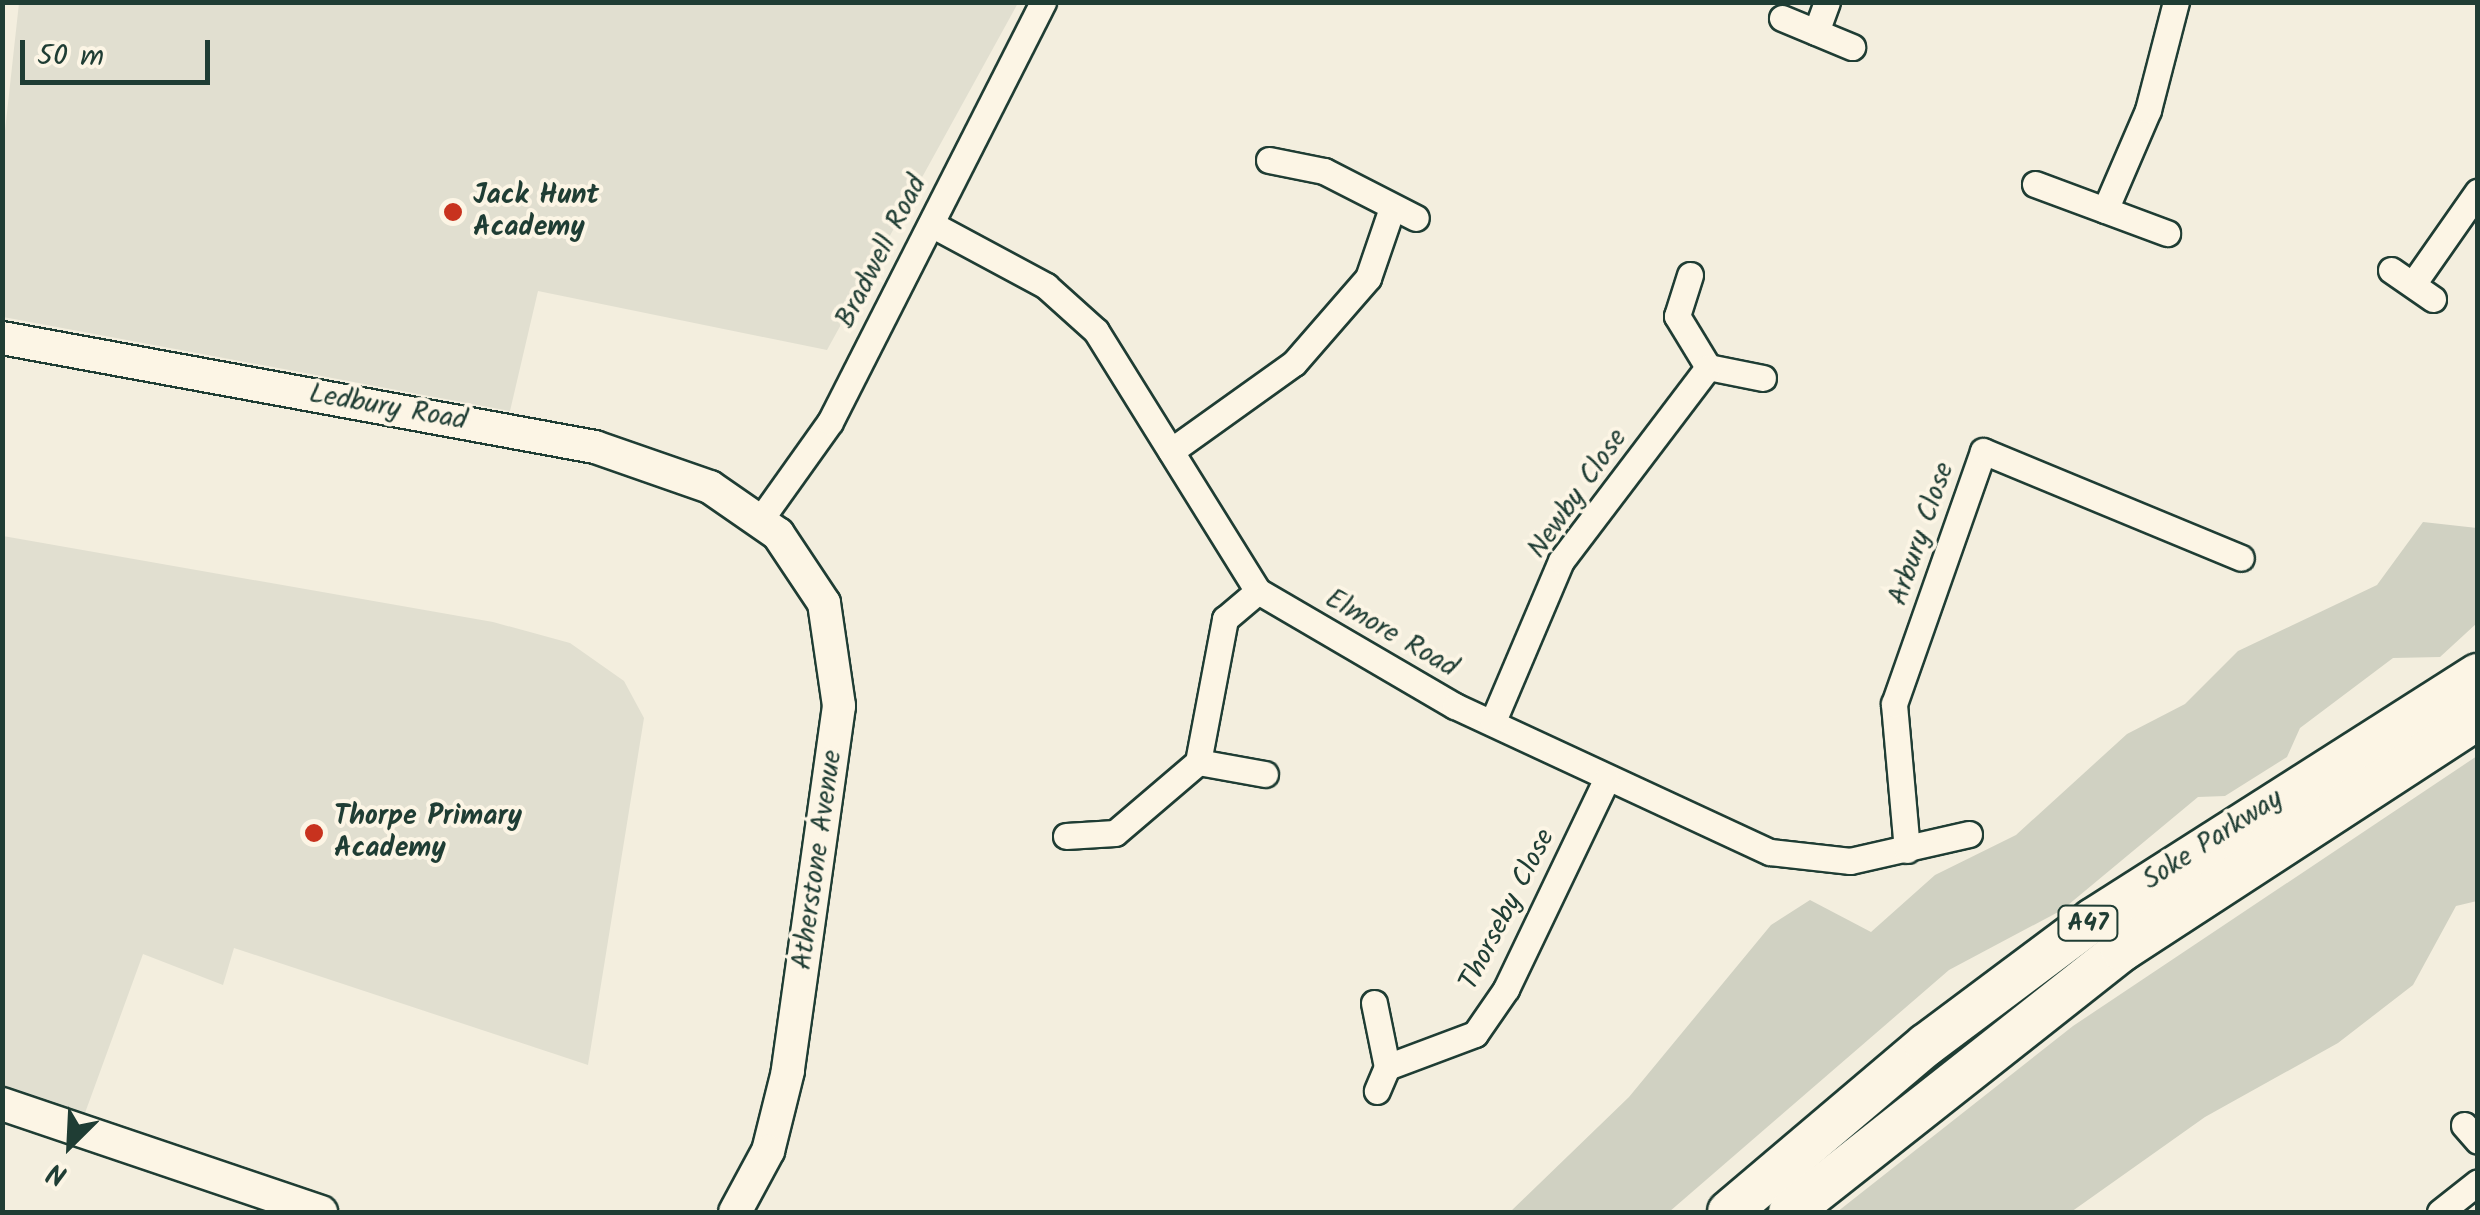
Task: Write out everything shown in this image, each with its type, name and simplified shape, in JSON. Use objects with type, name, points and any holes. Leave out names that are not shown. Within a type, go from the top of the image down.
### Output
[{"type":"highway","name":"Soke Parkway","points":[[1729,1212],[1926,1045],[2093,920],[2478,674]]},
{"type":"highway","name":"Soke Parkway","points":[[1790,1212],[2122,950],[2478,718]]},
{"type":"street","name":"Bradwell Road","points":[[760,520],[806,463],[1043,2]]},
{"type":"street","points":[[1816,32],[1827,2]]},
{"type":"street","points":[[2104,210],[2148,110],[2176,2]]},
{"type":"street","points":[[1782,18],[1852,47]]},
{"type":"street","points":[[1171,451],[1294,363],[1368,278],[1403,215],[1324,171],[1269,160]]},
{"type":"street","points":[[2036,184],[2167,233]]},
{"type":"street","points":[[2391,270],[2423,291],[2478,190]]},
{"type":"street","name":"Elmore Road","points":[[930,224],[1046,286],[1096,331],[1258,591],[1606,780],[1770,852],[1850,861],[1969,834]]},
{"type":"street","points":[[1690,275],[1677,316],[1708,367],[1763,378]]},
{"type":"street","name":"Ledbury Road","points":[[2,338],[595,447],[675,471],[760,520]]},
{"type":"street","name":"Newby Close","points":[[1493,722],[1562,562],[1708,367]]},
{"type":"street","name":"Arbury Close","points":[[1907,850],[1894,704],[1983,452],[2241,558]]},
{"type":"street","name":"Atherstone Avenue","points":[[735,1212],[768,1151],[788,1071],[839,706],[824,603],[760,520]]},
{"type":"street","points":[[1066,836],[1115,833],[1198,762],[1225,620],[1258,591]]},
{"type":"street","points":[[1198,762],[1266,774]]},
{"type":"street","name":"Thorseby Close","points":[[1374,1003],[1382,1079],[1475,1034],[1506,989],[1606,780]]},
{"type":"street","points":[[2,1104],[322,1212]]},
{"type":"street","points":[[2440,1212],[2478,1182]]},
{"type":"shaded area","name":"Jack Hunt Academy","points":[[19,2],[1018,3],[827,350],[538,291],[510,411],[3,317],[2,158]]},
{"type":"shaded area","points":[[2423,522],[2477,528],[2477,623],[2440,657],[2393,658],[2300,728],[2287,757],[2225,796],[2198,797],[2062,910],[1949,970],[1669,1212],[1510,1212],[1629,1097],[1771,925],[1810,900],[1871,932],[1935,875],[2016,835],[2127,734],[2185,704],[2238,651],[2377,585]]},
{"type":"shaded area","name":"Thorpe Primary Academy","points":[[3,536],[493,622],[570,643],[624,681],[644,718],[588,1065],[234,948],[223,985],[143,954],[85,1113],[3,1086]]},
{"type":"shaded area","points":[[2477,756],[2477,901],[2456,906],[2413,985],[2338,1043],[2205,1117],[2071,1212],[1837,1212],[2073,1026]]},
{"type":"place","name":"Jack Hunt Academy","points":[[453,212]]},
{"type":"place","name":"Thorpe Primary Academy","points":[[314,833]]}]
